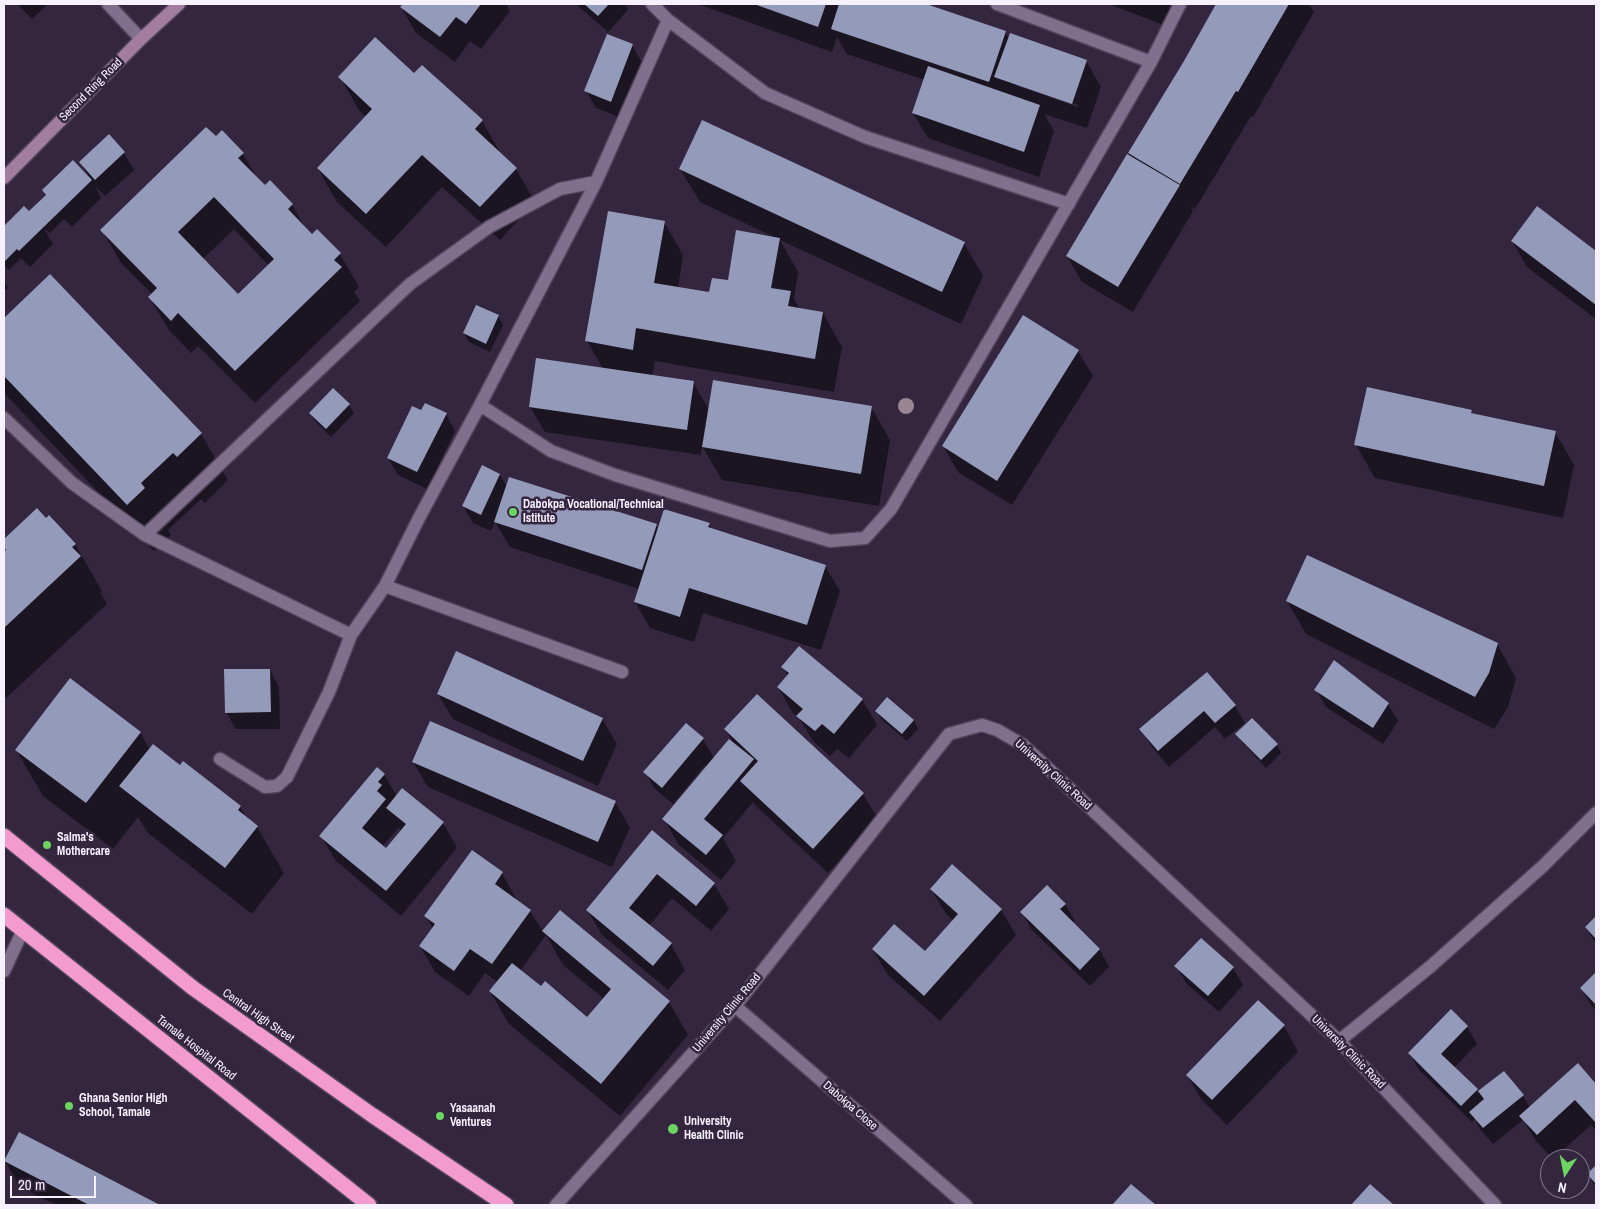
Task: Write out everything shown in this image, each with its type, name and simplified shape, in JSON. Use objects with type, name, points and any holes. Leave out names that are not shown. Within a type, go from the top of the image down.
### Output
[{"type":"highway","name":"Central High Street","points":[[4,836],[193,988],[372,1115],[506,1205]]},
{"type":"highway","name":"Tamale Hospital Road","points":[[4,915],[369,1205]]},
{"type":"main road","name":"Second Ring Road","points":[[4,178],[179,4]]},
{"type":"street","points":[[108,4],[142,39]]},
{"type":"street","points":[[652,4],[668,20],[765,93],[865,137],[1069,204]]},
{"type":"street","points":[[997,4],[1151,62]]},
{"type":"street","points":[[480,405],[551,451],[615,475],[830,541],[865,538],[891,509],[1151,62],[1180,4]]},
{"type":"street","points":[[220,759],[265,787],[277,786],[287,777],[329,692],[351,635],[385,586],[418,518],[480,405],[596,182],[668,20]]},
{"type":"street","points":[[145,535],[410,284],[489,227],[560,190],[596,182]]},
{"type":"street","points":[[4,418],[72,483],[145,535],[351,635]]},
{"type":"street","points":[[385,586],[622,672]]},
{"type":"street","name":"University Clinic Road","points":[[556,1205],[735,1006],[949,734],[982,725],[998,730],[1023,745],[1339,1041],[1495,1205]]},
{"type":"street","points":[[1339,1041],[1445,954],[1543,866],[1596,813]]},
{"type":"street","points":[[4,971],[23,930]]},
{"type":"street","name":"Dabokpa Close","points":[[735,1006],[966,1205]]},
{"type":"building","points":[[403,4],[481,4],[466,24],[456,17],[440,37],[400,7]]},
{"type":"building","points":[[584,4],[609,4],[598,16]]},
{"type":"building","points":[[754,4],[826,4],[818,27]]},
{"type":"building","points":[[839,4],[926,4],[1006,31],[989,82],[831,29]]},
{"type":"building","points":[[1216,4],[1289,4],[1238,92],[1236,91],[1180,184],[1128,153]]},
{"type":"building","points":[[1010,33],[1087,60],[1072,104],[994,77]]},
{"type":"building","points":[[607,34],[633,44],[611,102],[584,91]]},
{"type":"building","points":[[375,37],[414,73],[422,65],[483,120],[475,129],[517,168],[480,207],[422,155],[366,214],[317,168],[372,109],[338,77]]},
{"type":"building","points":[[928,66],[1040,105],[1024,152],[912,113]]},
{"type":"building","points":[[702,120],[965,242],[942,292],[679,169]]},
{"type":"building","points":[[206,127],[216,136],[222,130],[244,153],[238,158],[265,185],[270,180],[293,204],[288,209],[312,234],[317,229],[341,253],[334,260],[342,267],[235,371],[178,313],[171,321],[148,297],[157,288],[100,230]],"holes":[[[214,197],[274,259],[238,294],[178,232]]]},
{"type":"building","points":[[109,134],[125,152],[95,180],[79,162]]},
{"type":"building","points":[[1127,154],[1180,185],[1118,287],[1066,256]]},
{"type":"building","points":[[73,160],[92,180],[19,251],[17,249],[4,262],[4,226],[24,206],[29,211],[46,195],[42,190]]},
{"type":"building","points":[[1537,206],[1596,251],[1596,305],[1511,241]]},
{"type":"building","points":[[608,211],[665,221],[654,283],[709,292],[712,278],[728,280],[736,230],[780,238],[771,288],[791,291],[788,306],[823,312],[815,359],[636,328],[633,350],[585,341]]},
{"type":"building","points":[[50,274],[202,433],[177,457],[173,453],[141,483],[145,488],[127,505],[4,376],[4,318]]},
{"type":"building","points":[[476,305],[499,315],[486,344],[463,333]]},
{"type":"building","points":[[1023,315],[1079,350],[997,481],[942,446]]},
{"type":"building","points":[[536,358],[694,381],[687,430],[529,407]]},
{"type":"building","points":[[713,380],[872,406],[861,474],[702,447]]},
{"type":"building","points":[[1367,387],[1472,410],[1471,413],[1556,431],[1544,486],[1354,445]]},
{"type":"building","points":[[333,388],[350,404],[326,429],[309,413]]},
{"type":"building","points":[[425,403],[447,413],[417,472],[387,458],[412,406],[421,410]]},
{"type":"building","points":[[482,465],[500,474],[481,515],[462,506]]},
{"type":"building","points":[[509,477],[657,524],[642,570],[494,522]]},
{"type":"building","points":[[37,508],[46,518],[49,515],[76,544],[72,547],[81,556],[4,628],[4,552],[6,550],[4,539]]},
{"type":"building","points":[[664,509],[710,523],[708,527],[826,565],[807,625],[689,588],[680,617],[634,602]]},
{"type":"building","points":[[1307,555],[1498,643],[1489,673],[1475,697],[1286,601]]},
{"type":"building","points":[[799,646],[863,699],[834,734],[822,724],[815,731],[796,716],[803,709],[777,687],[789,673],[781,667]]},
{"type":"building","points":[[456,651],[603,718],[583,761],[437,694]]},
{"type":"building","points":[[1334,660],[1389,703],[1373,728],[1314,690]]},
{"type":"building","points":[[224,669],[270,669],[271,712],[225,713]]},
{"type":"building","points":[[1207,672],[1236,705],[1215,723],[1204,711],[1158,751],[1139,729]]},
{"type":"building","points":[[70,678],[141,732],[86,803],[15,750]]},
{"type":"building","points":[[757,694],[864,793],[813,849],[740,781],[758,761],[724,729]]},
{"type":"building","points":[[887,697],[914,720],[902,734],[875,711]]},
{"type":"building","points":[[1252,718],[1278,744],[1261,760],[1235,734]]},
{"type":"building","points":[[430,721],[616,801],[598,842],[412,762]]},
{"type":"building","points":[[686,723],[704,738],[662,788],[643,772]]},
{"type":"building","points":[[729,739],[754,759],[704,819],[723,835],[706,855],[662,819]]},
{"type":"building","points":[[153,744],[180,765],[183,761],[241,806],[238,810],[258,826],[225,868],[119,786]]},
{"type":"building","points":[[377,767],[385,774],[378,782],[382,785],[377,791],[386,799],[362,828],[386,848],[406,824],[386,808],[402,788],[444,822],[386,891],[319,836]]},
{"type":"building","points":[[652,830],[715,883],[696,906],[657,874],[629,908],[672,943],[653,966],[586,910]]},
{"type":"building","points":[[472,850],[503,872],[495,884],[531,910],[492,964],[470,949],[454,971],[419,946],[435,924],[424,916]]},
{"type":"building","points":[[952,864],[1002,909],[924,996],[872,949],[894,924],[925,951],[958,914],[930,889]]},
{"type":"building","points":[[1047,885],[1066,904],[1060,909],[1100,949],[1080,970],[1020,912]]},
{"type":"building","points":[[560,910],[670,1001],[601,1084],[489,991],[512,963],[541,986],[545,981],[587,1017],[611,989],[542,931]]},
{"type":"building","points":[[1596,916],[1596,939],[1585,927]]},
{"type":"building","points":[[1201,938],[1234,967],[1208,996],[1174,966]]},
{"type":"building","points":[[1596,972],[1596,1005],[1580,988]]},
{"type":"building","points":[[1258,1000],[1285,1025],[1212,1100],[1186,1075]]},
{"type":"building","points":[[1451,1009],[1468,1026],[1441,1054],[1478,1089],[1461,1106],[1408,1053]]},
{"type":"building","points":[[1578,1063],[1596,1084],[1596,1123],[1575,1100],[1537,1135],[1519,1116]]},
{"type":"building","points":[[1504,1071],[1524,1095],[1483,1128],[1469,1112],[1484,1099],[1478,1091]]},
{"type":"building","points":[[19,1132],[160,1205],[89,1205],[4,1161]]},
{"type":"building","points":[[1596,1165],[1596,1184],[1590,1177],[1590,1171]]},
{"type":"building","points":[[1131,1184],[1156,1205],[1112,1205]]},
{"type":"building","points":[[1370,1184],[1394,1205],[1351,1205]]},
{"type":"place","name":"Dabokpa Vocational/Technical Istitute","points":[[513,512]]},
{"type":"place","name":"Salma's Mothercare","points":[[47,845]]},
{"type":"place","name":"Ghana Senior High School, Tamale","points":[[69,1106]]},
{"type":"place","name":"Yasaanah Ventures","points":[[440,1116]]},
{"type":"place","name":"University Health Clinic","points":[[673,1129]]}]
